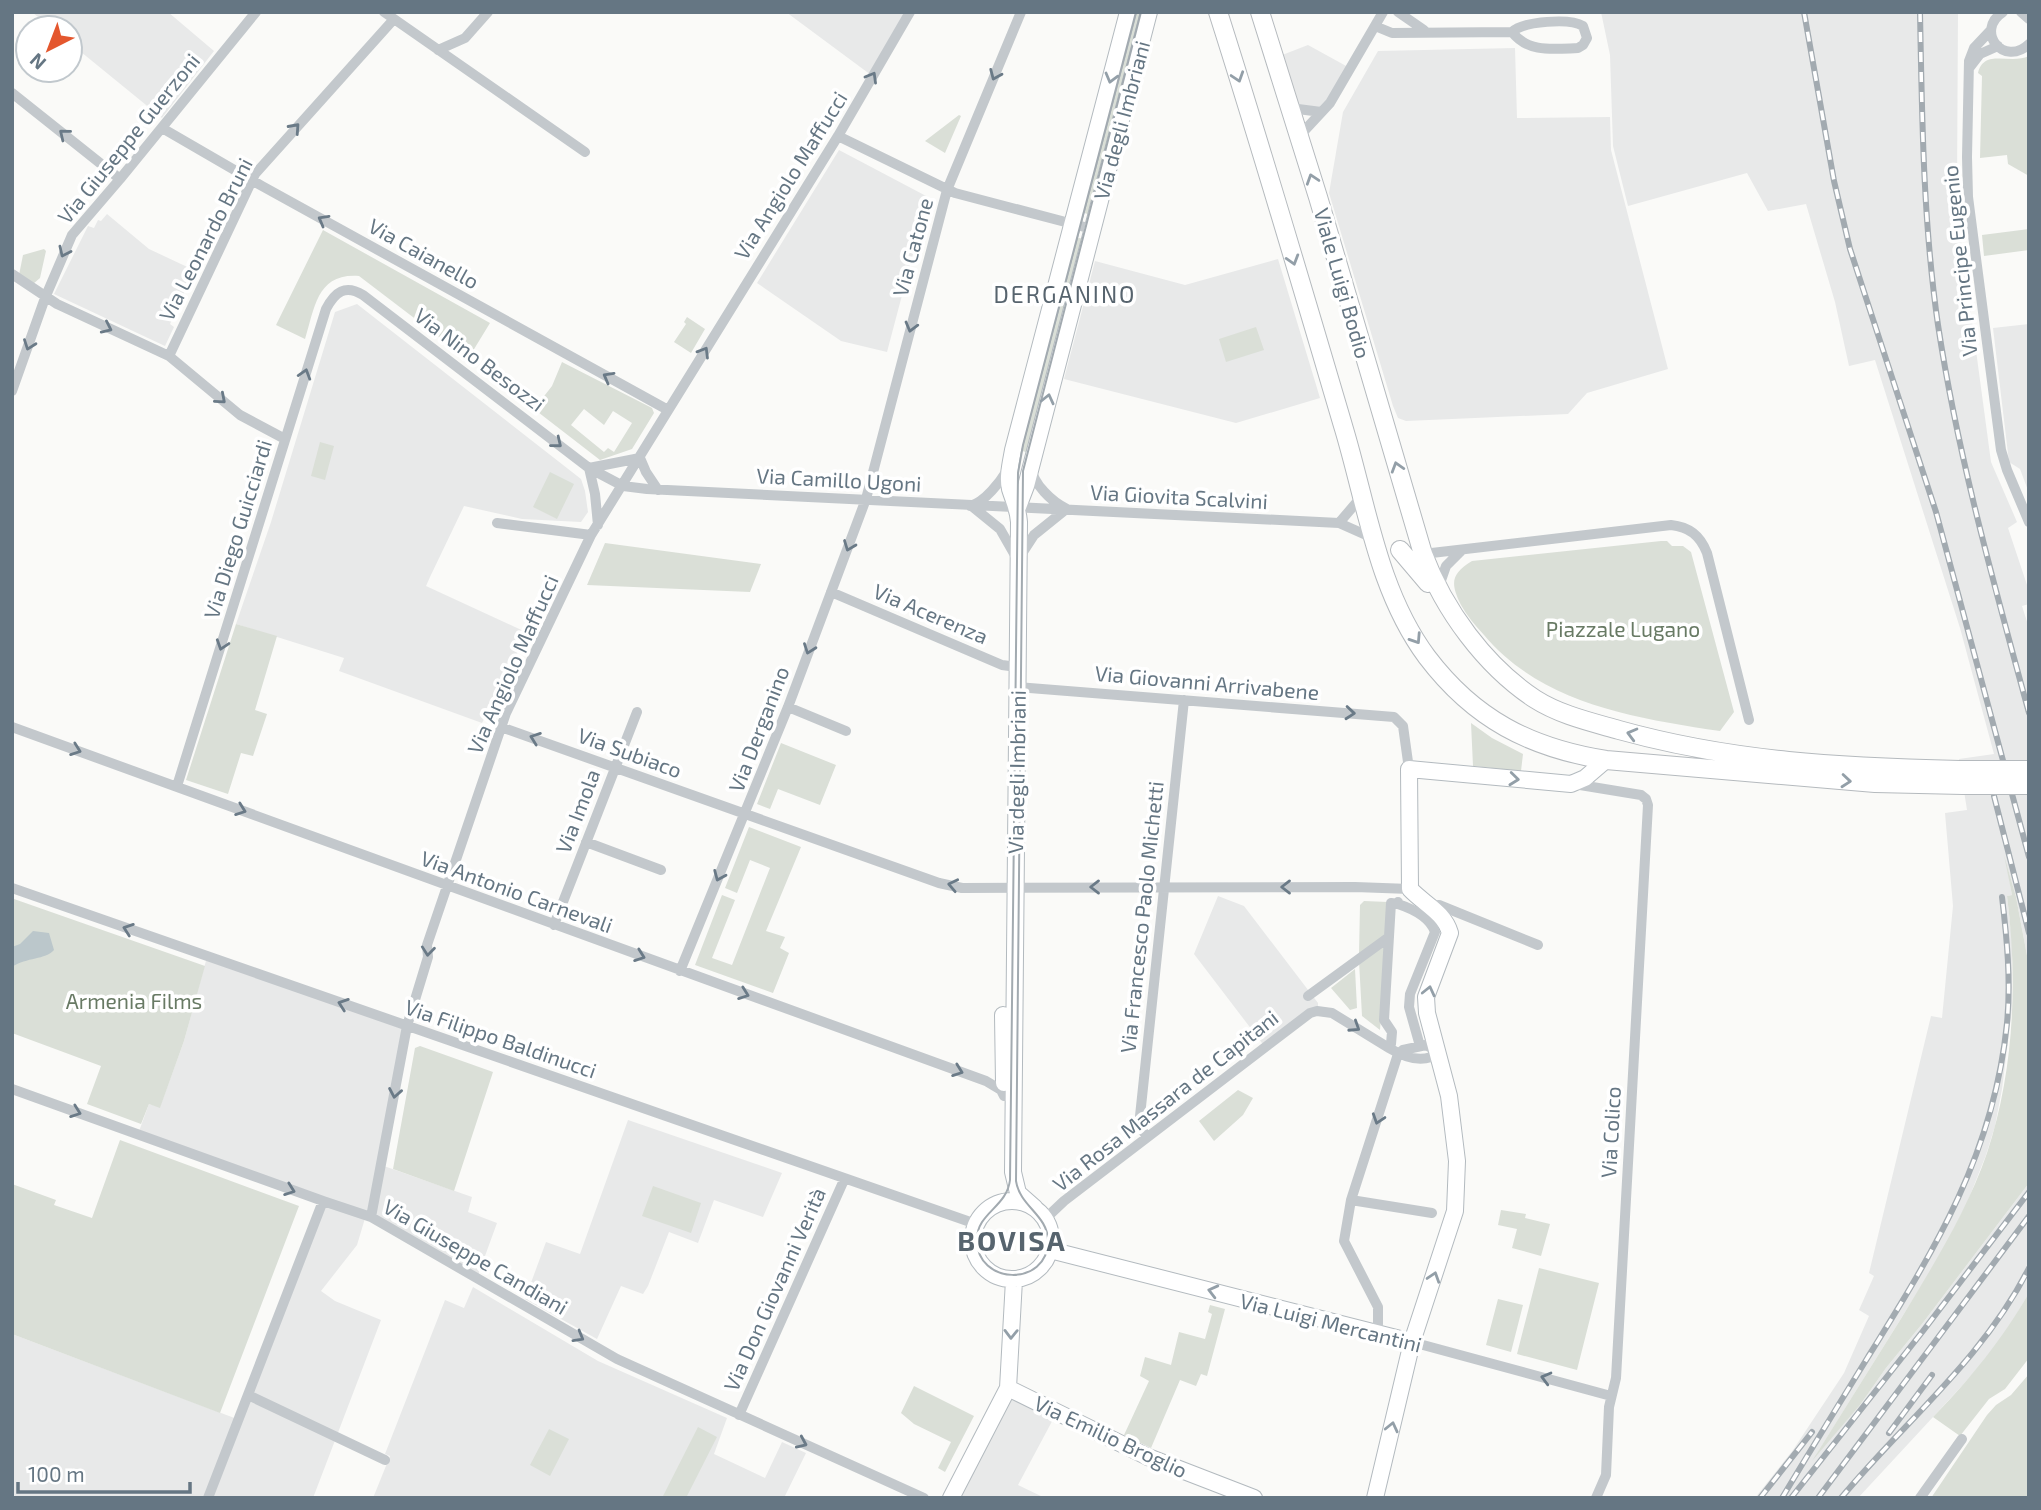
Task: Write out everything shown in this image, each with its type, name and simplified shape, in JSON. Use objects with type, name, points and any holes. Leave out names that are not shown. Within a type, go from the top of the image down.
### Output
[{"type":"main road","name":"Viale Luigi Bodio","points":[[1218,12],[1261,147],[1375,539]]},
{"type":"main road","name":"Viale Luigi Bodio","points":[[1261,12],[1423,554]]},
{"type":"main road","points":[[1375,539],[1399,550],[1423,554],[1452,613]]},
{"type":"main road","points":[[1375,539],[1386,578],[1405,623],[1427,656],[1460,693],[1489,718],[1524,738],[1565,752],[1605,760],[1696,758],[1962,777],[2029,785]]},
{"type":"main road","points":[[1399,550],[1483,651],[1537,700],[1579,718],[1696,758]]},
{"type":"main road","points":[[1962,777],[2029,770]]},
{"type":"street","name":"Via Giuseppe Guerzoni","points":[[12,391],[72,235],[256,12]]},
{"type":"street","points":[[384,12],[586,152]]},
{"type":"street","points":[[438,50],[465,38],[488,12]]},
{"type":"street","name":"Via Angiolo Maffucci","points":[[371,1217],[407,1026],[428,957],[427,945],[501,727],[591,535],[838,136],[910,12]]},
{"type":"street","name":"Via Catone","points":[[866,499],[947,190],[1021,12]]},
{"type":"street","name":"Via degli Imbriani","points":[[1018,508],[1009,485],[1012,458],[1128,12]]},
{"type":"street","name":"Via degli Imbriani","points":[[1040,1214],[1018,1193],[1013,1172],[1018,508],[1149,12]]},
{"type":"street","points":[[1300,140],[1304,131],[1330,103],[1383,12]]},
{"type":"street","points":[[1398,12],[1427,31]]},
{"type":"street","name":"Via Principe Eugenio","points":[[1998,14],[1991,30],[1972,51],[1968,73],[1968,197],[2005,464],[2029,523]]},
{"type":"street","name":"Via Leonardo Bruni","points":[[169,356],[258,169],[394,19]]},
{"type":"street","points":[[1375,26],[1392,33],[1512,32],[1527,24],[1575,23],[1583,26],[1587,38],[1578,48],[1534,48],[1520,41],[1512,32]]},
{"type":"street","points":[[1991,30],[1998,46],[2006,51],[2014,52],[2029,44]]},
{"type":"street","points":[[1968,73],[1971,64],[1980,54],[1998,46]]},
{"type":"street","points":[[12,93],[120,179]]},
{"type":"street","points":[[1290,106],[1321,112]]},
{"type":"street","name":"Via Caianello","points":[[162,128],[668,410]]},
{"type":"street","points":[[838,136],[947,190],[1073,224]]},
{"type":"street","name":"Via degli Imbriani","points":[[1073,224],[1092,229]]},
{"type":"street","points":[[12,274],[46,298],[169,356],[240,415],[285,439]]},
{"type":"street","name":"Via Diego Guicciardi","points":[[177,786],[326,309],[337,292],[344,289]]},
{"type":"street","name":"Via Nino Besozzi","points":[[344,289],[363,295],[589,468],[623,486]]},
{"type":"street","points":[[598,525],[589,468],[640,457],[658,490]]},
{"type":"street","name":"Via degli Imbriani","points":[[967,506],[978,503],[1006,472],[1012,458]]},
{"type":"street","points":[[1031,466],[1033,476],[1043,489],[1060,505],[1070,509]]},
{"type":"street","name":"Via Camillo Ugoni","points":[[623,486],[1018,508]]},
{"type":"street","points":[[1339,523],[1363,494]]},
{"type":"street","name":"Via Derganino","points":[[680,971],[788,706],[866,499]]},
{"type":"street","name":"Via degli Imbriani","points":[[967,506],[983,513],[1002,532],[1015,554],[1018,568]]},
{"type":"street","name":"Via Giovita Scalvini","points":[[1018,508],[1339,523],[1375,539]]},
{"type":"street","name":"Via degli Imbriani","points":[[1018,568],[1021,553],[1032,536],[1053,517],[1070,509]]},
{"type":"street","points":[[497,523],[591,535]]},
{"type":"street","points":[[1423,554],[1671,525],[1692,530],[1707,553],[1749,720]]},
{"type":"street","points":[[1438,589],[1446,566],[1463,550]]},
{"type":"street","name":"Via Acerenza","points":[[831,592],[1003,665],[1017,667]]},
{"type":"street","name":"Via Giovanni Arrivabene","points":[[1017,687],[1394,717],[1403,726],[1409,769]]},
{"type":"street","name":"Via Francesco Paolo Michetti","points":[[1147,1137],[1140,1116],[1184,700]]},
{"type":"street","points":[[788,706],[846,731]]},
{"type":"street","name":"Via Imola","points":[[554,925],[637,712]]},
{"type":"street","name":"Via Antonio Carnevali","points":[[12,727],[986,1081],[1001,1090],[1004,1096]]},
{"type":"street","name":"Via Subiaco","points":[[501,727],[939,883],[962,888],[1410,889]]},
{"type":"street","points":[[1571,784],[1590,774],[1605,760]]},
{"type":"street","points":[[1450,933],[1447,924],[1410,889],[1409,769],[1611,789]]},
{"type":"street","points":[[1590,774],[1600,785],[1611,789]]},
{"type":"street","name":"Via Colico","points":[[1596,1498],[1606,1475],[1609,1408],[1616,1378],[1648,805],[1641,795],[1611,789]]},
{"type":"street","points":[[586,842],[660,870]]},
{"type":"street","name":"Via Filippo Baldinucci","points":[[12,888],[976,1224]]},
{"type":"street","points":[[1391,1044],[1392,1032],[1384,1020],[1391,903],[1398,903],[1425,918],[1435,932],[1410,994],[1409,1007],[1420,1046]]},
{"type":"street","points":[[1430,906],[1439,905],[1538,945]]},
{"type":"street","points":[[1375,1498],[1412,1342],[1450,1215],[1457,1161],[1449,1096],[1427,1013],[1426,997],[1450,933],[1465,915]]},
{"type":"street","points":[[1308,996],[1389,937]]},
{"type":"street","name":"Via degli Imbriani","points":[[1013,1116],[1004,1096],[1003,1013],[1014,976]]},
{"type":"street","name":"Via Rosa Massara de Capitani","points":[[1040,1214],[1147,1137],[1310,1013],[1332,1013],[1398,1054]]},
{"type":"street","points":[[1375,1332],[1378,1307],[1344,1241],[1351,1200],[1398,1054],[1420,1046],[1431,1046],[1439,1052]]},
{"type":"street","points":[[1398,1054],[1415,1059],[1433,1057],[1439,1052]]},
{"type":"street","name":"Via degli Imbriani","points":[[990,1208],[1007,1193],[1023,1150],[1024,1091],[1014,1070]]},
{"type":"street","name":"Via Giuseppe Candiani","points":[[12,1089],[371,1217],[617,1359],[739,1415],[870,1469],[924,1498]]},
{"type":"street","name":"Via Don Giovanni Verità","points":[[739,1415],[844,1180]]},
{"type":"street","points":[[1351,1200],[1432,1213]]},
{"type":"street","points":[[1012,1201],[1040,1214],[1050,1232],[1050,1250],[1040,1269],[1014,1280],[995,1276],[979,1262],[972,1243],[976,1224],[990,1208],[1012,1201]]},
{"type":"street","points":[[208,1498],[323,1202]]},
{"type":"street","name":"Via Luigi Mercantini","points":[[1050,1250],[1375,1332],[1612,1396]]},
{"type":"street","points":[[951,1498],[1008,1388],[1014,1280]]},
{"type":"street","name":"Via Emilio Broglio","points":[[1008,1388],[1148,1457],[1254,1498]]},
{"type":"street","points":[[248,1395],[385,1460]]},
{"type":"street","points":[[1920,1498],[1962,1439]]},
{"type":"shaded area","points":[[32,12],[168,12],[214,51],[162,118],[84,54],[84,14]]},
{"type":"shaded area","points":[[786,12],[907,12],[871,75]]},
{"type":"shaded area","points":[[1601,12],[1958,12],[1959,224],[1991,462],[2017,522],[2008,528],[2029,591],[2029,604],[2022,606],[2029,628],[2029,966],[2016,897],[2007,866],[2012,895],[2007,896],[2012,939],[2012,1009],[2002,1089],[1986,1155],[1967,1203],[1940,1256],[1816,1455],[1860,1405],[2029,1183],[2029,1293],[2005,1334],[1984,1362],[1858,1498],[1755,1498],[1793,1450],[1844,1373],[1869,1316],[1859,1310],[1874,1276],[1869,1273],[1931,1016],[1942,1018],[1953,906],[1945,813],[1967,810],[1959,759],[1994,754],[1960,628],[1875,360],[1849,366],[1835,302],[1806,204],[1768,211],[1747,173],[1628,206],[1613,146],[1610,55]]},
{"type":"shaded area","points":[[1308,45],[1348,67],[1323,107],[1298,107],[1277,57]]},
{"type":"shaded area","points":[[1515,48],[1517,118],[1610,117],[1611,150],[1668,369],[1587,393],[1568,414],[1406,421],[1398,418],[1393,406],[1329,193],[1343,112],[1378,51]]},
{"type":"shaded area","points":[[839,150],[928,197],[887,352],[841,341],[757,283]]},
{"type":"shaded area","points":[[107,214],[149,249],[198,272],[192,286],[188,284],[170,324],[174,327],[165,346],[54,294],[88,226],[94,228],[98,220],[101,221]]},
{"type":"shaded area","points":[[1278,259],[1320,398],[1236,423],[1064,379],[1095,261],[1185,285]]},
{"type":"shaded area","points":[[357,304],[581,479],[585,491],[588,512],[581,522],[522,519],[464,506],[426,586],[530,634],[526,636],[482,723],[339,671],[344,658],[236,624],[271,522],[335,312]]},
{"type":"shaded area","points":[[2029,324],[2029,493],[2020,469],[2009,462],[1993,328]]},
{"type":"shaded area","points":[[1218,896],[1244,906],[1318,1003],[1318,1009],[1265,1047],[1194,954]]},
{"type":"shaded area","points":[[33,931],[49,933],[54,950],[12,967],[12,947],[20,944]]},
{"type":"shaded area","points":[[207,957],[407,1026],[381,1165],[472,1197],[468,1212],[497,1223],[477,1278],[366,1215],[357,1245],[321,1291],[335,1301],[381,1320],[313,1498],[208,1498],[323,1201],[138,1134],[149,1104],[160,1107],[184,1041]]},
{"type":"shaded area","points":[[628,1120],[782,1173],[763,1217],[714,1200],[698,1243],[669,1232],[643,1294],[621,1286],[597,1339],[525,1299],[546,1242],[580,1254]]},
{"type":"shaded area","points":[[473,1287],[598,1361],[727,1418],[714,1454],[765,1478],[782,1442],[806,1453],[784,1498],[373,1498],[390,1456],[385,1454],[445,1300],[464,1308]]},
{"type":"shaded area","points":[[12,1334],[237,1419],[207,1498],[12,1498]]},
{"type":"shaded area","points":[[1012,1390],[1057,1412],[1018,1485],[1045,1498],[952,1498]]},
{"type":"green space","points":[[1132,12],[1142,12],[1090,215],[1082,212]]},
{"type":"green space","points":[[2029,56],[2029,176],[2008,164],[2007,155],[1980,158],[1982,76],[1978,73],[1981,65],[1992,59]]},
{"type":"green space","points":[[961,116],[945,153],[925,141]]},
{"type":"green space","points":[[2029,229],[2029,250],[1984,256],[1982,235]]},
{"type":"green space","points":[[323,230],[490,323],[468,359],[359,276],[334,280],[326,286],[315,304],[305,339],[276,325]]},
{"type":"green space","points":[[1075,237],[1084,239],[1029,453],[1019,450]]},
{"type":"green space","points":[[44,249],[46,251],[40,278],[33,284],[19,275],[23,255]]},
{"type":"green space","points":[[687,317],[705,329],[691,353],[674,342],[686,324],[684,322]]},
{"type":"green space","points":[[1256,327],[1264,350],[1226,362],[1219,339]]},
{"type":"green space","points":[[562,362],[652,408],[654,413],[632,449],[600,460],[534,409],[552,386]],"holes":[[[584,409],[604,425],[613,411],[632,423],[614,452],[608,448],[604,452],[571,425]]]},
{"type":"green space","points":[[320,442],[334,446],[325,480],[311,476]]},
{"type":"green space","points":[[550,472],[574,484],[557,519],[533,507]]},
{"type":"green space","name":"Piazzale Lugano","points":[[1667,541],[1672,546],[1683,546],[1691,552],[1734,712],[1720,731],[1623,713],[1562,692],[1533,677],[1507,658],[1484,635],[1466,613],[1455,591],[1456,575],[1472,561]]},
{"type":"green space","points":[[605,543],[761,564],[750,592],[587,585]]},
{"type":"green space","points":[[236,624],[277,636],[255,710],[267,714],[253,756],[241,753],[228,794],[186,780]]},
{"type":"green space","points":[[1471,723],[1492,738],[1523,754],[1521,771],[1473,766]]},
{"type":"green space","points":[[781,743],[836,765],[820,805],[778,789],[770,809],[757,804]]},
{"type":"green space","points":[[749,827],[801,847],[766,931],[785,937],[780,948],[789,953],[773,993],[695,965],[722,895],[735,900],[712,958],[732,965],[770,868],[750,860],[737,893],[725,888]]},
{"type":"green space","points":[[2004,855],[2016,897],[2029,966],[2029,1183],[1860,1405],[1812,1461],[1938,1257],[1970,1196],[1987,1153],[2003,1090],[2013,993],[2007,896],[2012,895]]},
{"type":"green space","name":"Armenia Films","points":[[14,899],[205,966],[184,1041],[160,1108],[149,1104],[141,1124],[87,1104],[101,1066],[12,1033]]},
{"type":"green space","points":[[1364,901],[1388,902],[1386,934],[1359,955],[1360,905]]},
{"type":"green space","points":[[1387,939],[1380,1030],[1362,1016],[1359,961]]},
{"type":"green space","points":[[1355,969],[1357,1008],[1350,1010],[1331,988]]},
{"type":"green space","points":[[420,1046],[493,1072],[454,1191],[393,1169],[415,1048]]},
{"type":"green space","points":[[1238,1090],[1253,1098],[1243,1115],[1214,1141],[1199,1121]]},
{"type":"green space","points":[[120,1140],[299,1206],[220,1413],[12,1334],[12,1184],[56,1200],[54,1205],[92,1218]]},
{"type":"green space","points":[[653,1186],[701,1203],[691,1233],[642,1216]]},
{"type":"green space","points":[[1501,1210],[1526,1214],[1525,1218],[1550,1224],[1541,1256],[1512,1248],[1517,1229],[1498,1225]]},
{"type":"green space","points":[[1539,1268],[1599,1283],[1577,1370],[1517,1354]]},
{"type":"green space","points":[[2029,1293],[2029,1358],[2005,1389],[1989,1399],[1960,1436],[1933,1417],[1985,1358]]},
{"type":"green space","points":[[1498,1299],[1523,1305],[1511,1352],[1486,1345]]},
{"type":"green space","points":[[1210,1305],[1225,1309],[1207,1376],[1201,1374],[1196,1386],[1180,1380],[1151,1448],[1124,1435],[1149,1381],[1140,1376],[1145,1357],[1171,1365],[1179,1332],[1205,1339],[1212,1314],[1208,1312]]},
{"type":"green space","points":[[2029,1374],[2029,1498],[1931,1498],[1987,1415],[2011,1395]]},
{"type":"green space","points":[[914,1386],[974,1416],[945,1472],[938,1468],[951,1442],[914,1424],[901,1413]]},
{"type":"green space","points":[[698,1427],[717,1437],[686,1498],[662,1498]]},
{"type":"green space","points":[[549,1429],[569,1439],[550,1476],[530,1465]]},
{"type":"tram line","points":[[1136,12],[1018,473],[1010,1180],[1004,1197],[978,1230],[977,1239],[980,1254],[988,1266],[1012,1275],[1037,1267],[1045,1256],[1048,1241],[1044,1224],[1023,1198],[1016,1181],[1023,471],[1141,12]]},
{"type":"railway","points":[[1804,12],[1834,181],[1850,249],[1936,512],[2029,857]]},
{"type":"railway","points":[[1920,12],[1926,208],[1938,325],[1966,472],[2029,713]]},
{"type":"railway","points":[[1994,796],[2029,933]]},
{"type":"railway","points":[[1782,1498],[1916,1278],[1958,1199],[1975,1158],[2000,1071],[2007,1023],[2008,960],[2002,897]]},
{"type":"railway","points":[[1791,1498],[2029,1192]]},
{"type":"railway","points":[[1818,1498],[2029,1216]]},
{"type":"railway","points":[[1841,1498],[1942,1388],[1989,1332],[2029,1268]]},
{"type":"railway","points":[[1889,1433],[1932,1375]]},
{"type":"railway","points":[[1760,1498],[1812,1432]]},
{"type":"district","name":"DERGANINO","points":[[1065,294]]},
{"type":"district","name":"BOVISA","points":[[1012,1240]]}]
